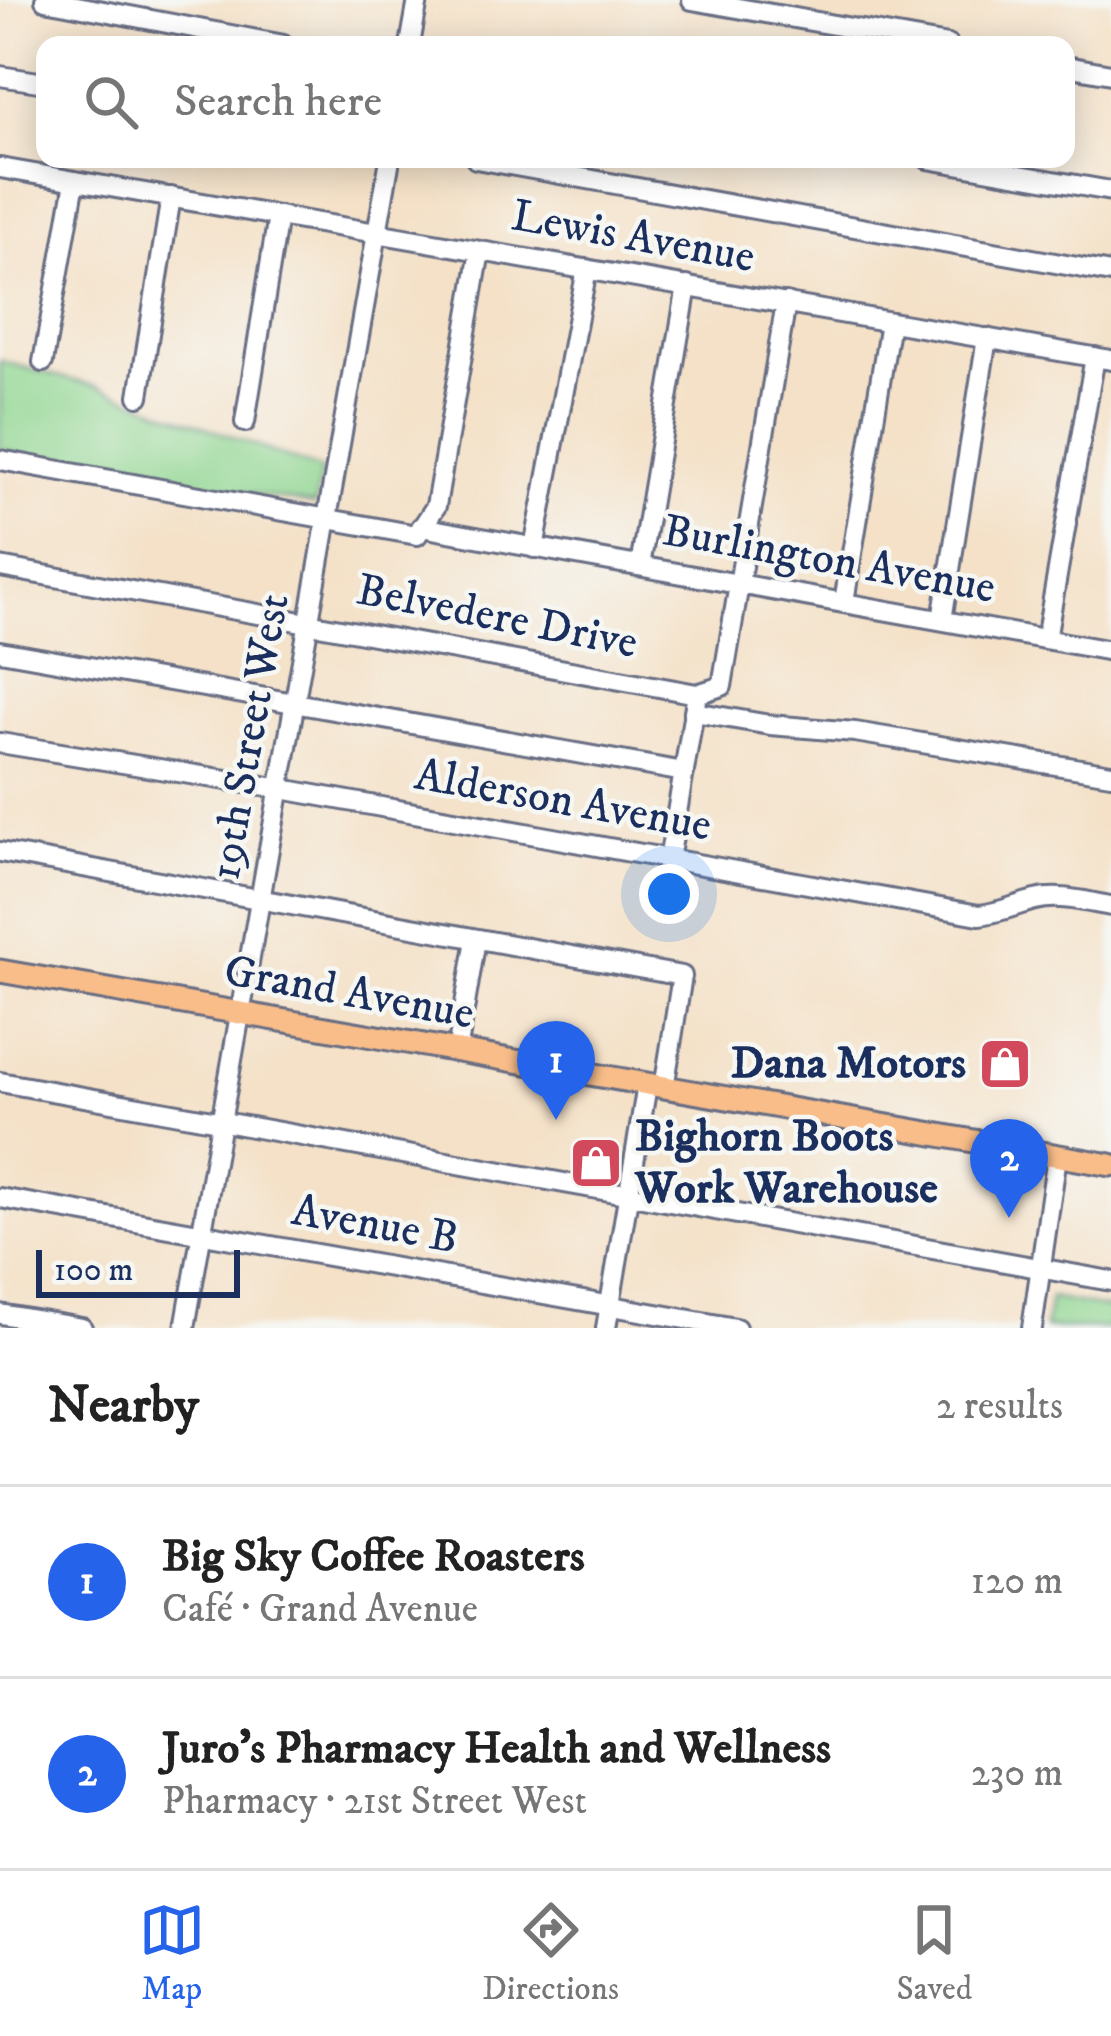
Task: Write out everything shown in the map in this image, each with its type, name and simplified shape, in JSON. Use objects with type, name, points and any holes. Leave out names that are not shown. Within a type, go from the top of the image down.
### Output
[{"type":"main road","name":"Grand Avenue","points":[[0,971],[1111,1166]]},
{"type":"street","points":[[45,0],[236,36]]},
{"type":"street","points":[[412,36],[418,0]]},
{"type":"street","points":[[692,0],[897,36]]},
{"type":"street","points":[[1075,68],[1111,74]]},
{"type":"street","points":[[0,76],[36,82]]},
{"type":"street","name":"Lewis Avenue","points":[[0,168],[1103,358]]},
{"type":"street","name":"19th Street West","points":[[185,1328],[388,168]]},
{"type":"street","points":[[526,168],[1111,273]]},
{"type":"street","points":[[979,168],[1111,191]]},
{"type":"street","points":[[43,362],[75,181]]},
{"type":"street","points":[[139,396],[171,197]]},
{"type":"street","points":[[244,422],[278,216]]},
{"type":"street","points":[[0,460],[327,520],[419,531],[436,506],[480,250]]},
{"type":"street","points":[[534,548],[587,269]]},
{"type":"street","points":[[640,566],[687,286]]},
{"type":"street","points":[[669,860],[695,703],[722,686],[786,303]]},
{"type":"street","points":[[844,602],[890,322]]},
{"type":"street","points":[[942,620],[987,338]]},
{"type":"street","points":[[1046,639],[1103,358]]},
{"type":"street","name":"Burlington Avenue","points":[[419,531],[741,583],[1111,651]]},
{"type":"street","name":"Belvedere Drive","points":[[0,566],[310,621],[695,703],[770,725],[855,732],[1111,774]]},
{"type":"street","points":[[0,651],[684,772]]},
{"type":"street","name":"Alderson Avenue","points":[[0,742],[979,914],[999,913],[1037,899],[1111,906]]},
{"type":"street","points":[[0,852],[682,976],[628,1195],[606,1328]]},
{"type":"street","points":[[457,1052],[476,939]]},
{"type":"street","points":[[0,1082],[1111,1281]]},
{"type":"street","points":[[1032,1328],[1058,1156]]},
{"type":"street","name":"Avenue B","points":[[0,1198],[736,1328]]},
{"type":"street","points":[[0,1314],[82,1328]]},
{"type":"green space","points":[[0,361],[99,387],[321,470],[315,505],[0,450]]},
{"type":"green space","points":[[1050,1298],[1111,1309],[1111,1328],[1045,1328]]},
{"type":"place","name":"Dana Motors","points":[[1005,1064]]},
{"type":"place","name":"Big Sky Coffee Roasters","points":[[556,1120]]},
{"type":"place","name":"Bighorn Boots Work Warehouse","points":[[596,1163]]},
{"type":"place","name":"Juro's Pharmacy Health and Wellness","points":[[1009,1218]]}]
